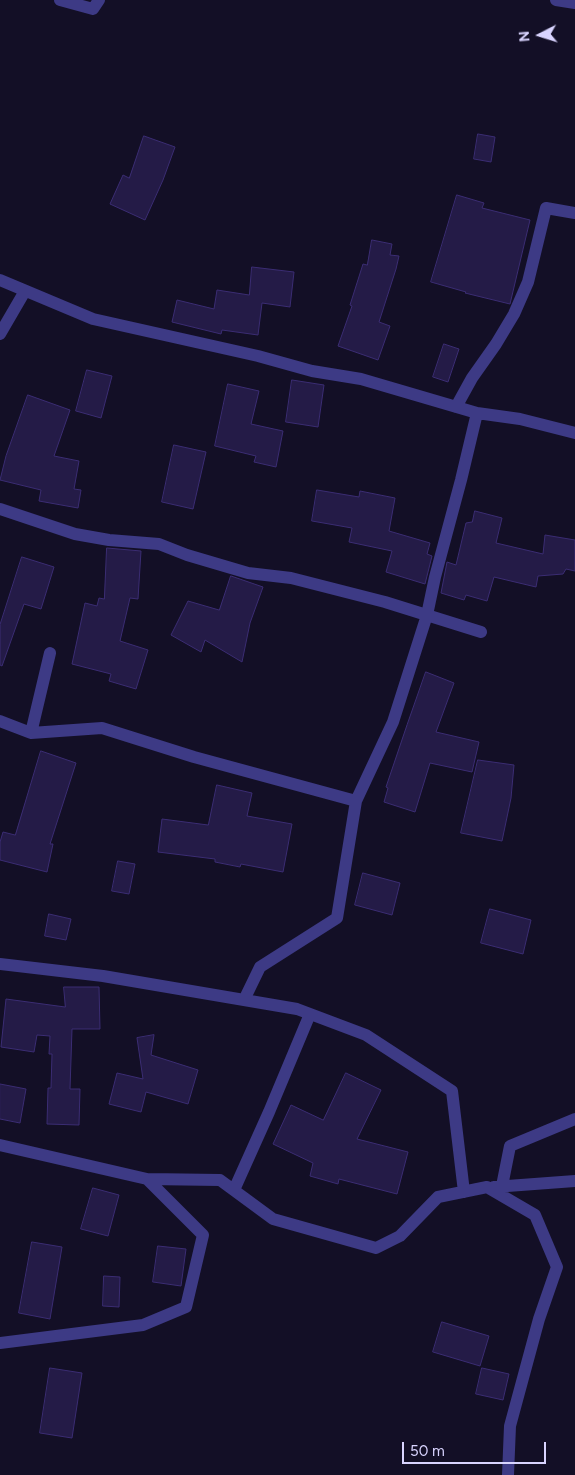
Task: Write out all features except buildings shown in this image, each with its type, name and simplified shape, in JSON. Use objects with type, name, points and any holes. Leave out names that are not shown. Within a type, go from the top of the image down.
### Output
[{"type":"street","points":[[60,0],[93,9],[99,0]]},
{"type":"street","points":[[556,0],[575,3]]},
{"type":"street","points":[[456,407],[472,378],[514,314],[528,282],[546,208],[575,213]]},
{"type":"street","points":[[0,280],[93,318],[258,356],[312,371],[361,379],[477,413],[520,419],[575,433]]},
{"type":"street","points":[[0,334],[25,291]]},
{"type":"street","points":[[244,1000],[260,967],[337,918],[356,801],[393,722],[427,614],[434,577],[461,480],[477,413]]},
{"type":"street","points":[[0,509],[75,534],[109,540],[160,544],[187,556],[248,573],[291,578],[385,602],[481,632]]},
{"type":"street","points":[[31,733],[50,653]]},
{"type":"street","points":[[0,721],[31,733],[102,728],[194,757],[356,801]]},
{"type":"street","points":[[0,964],[103,976],[297,1009],[366,1035],[452,1091],[464,1192]]},
{"type":"street","points":[[234,1190],[310,1014]]},
{"type":"street","points":[[502,1186],[510,1146],[575,1119]]},
{"type":"street","points":[[0,1145],[147,1179],[220,1180],[273,1218],[376,1248],[400,1236],[438,1197],[487,1187],[575,1181]]},
{"type":"street","points":[[0,1343],[143,1325],[186,1306],[203,1235],[147,1179]]},
{"type":"street","points":[[487,1187],[534,1215],[557,1267],[538,1319],[510,1426],[508,1475]]}]
